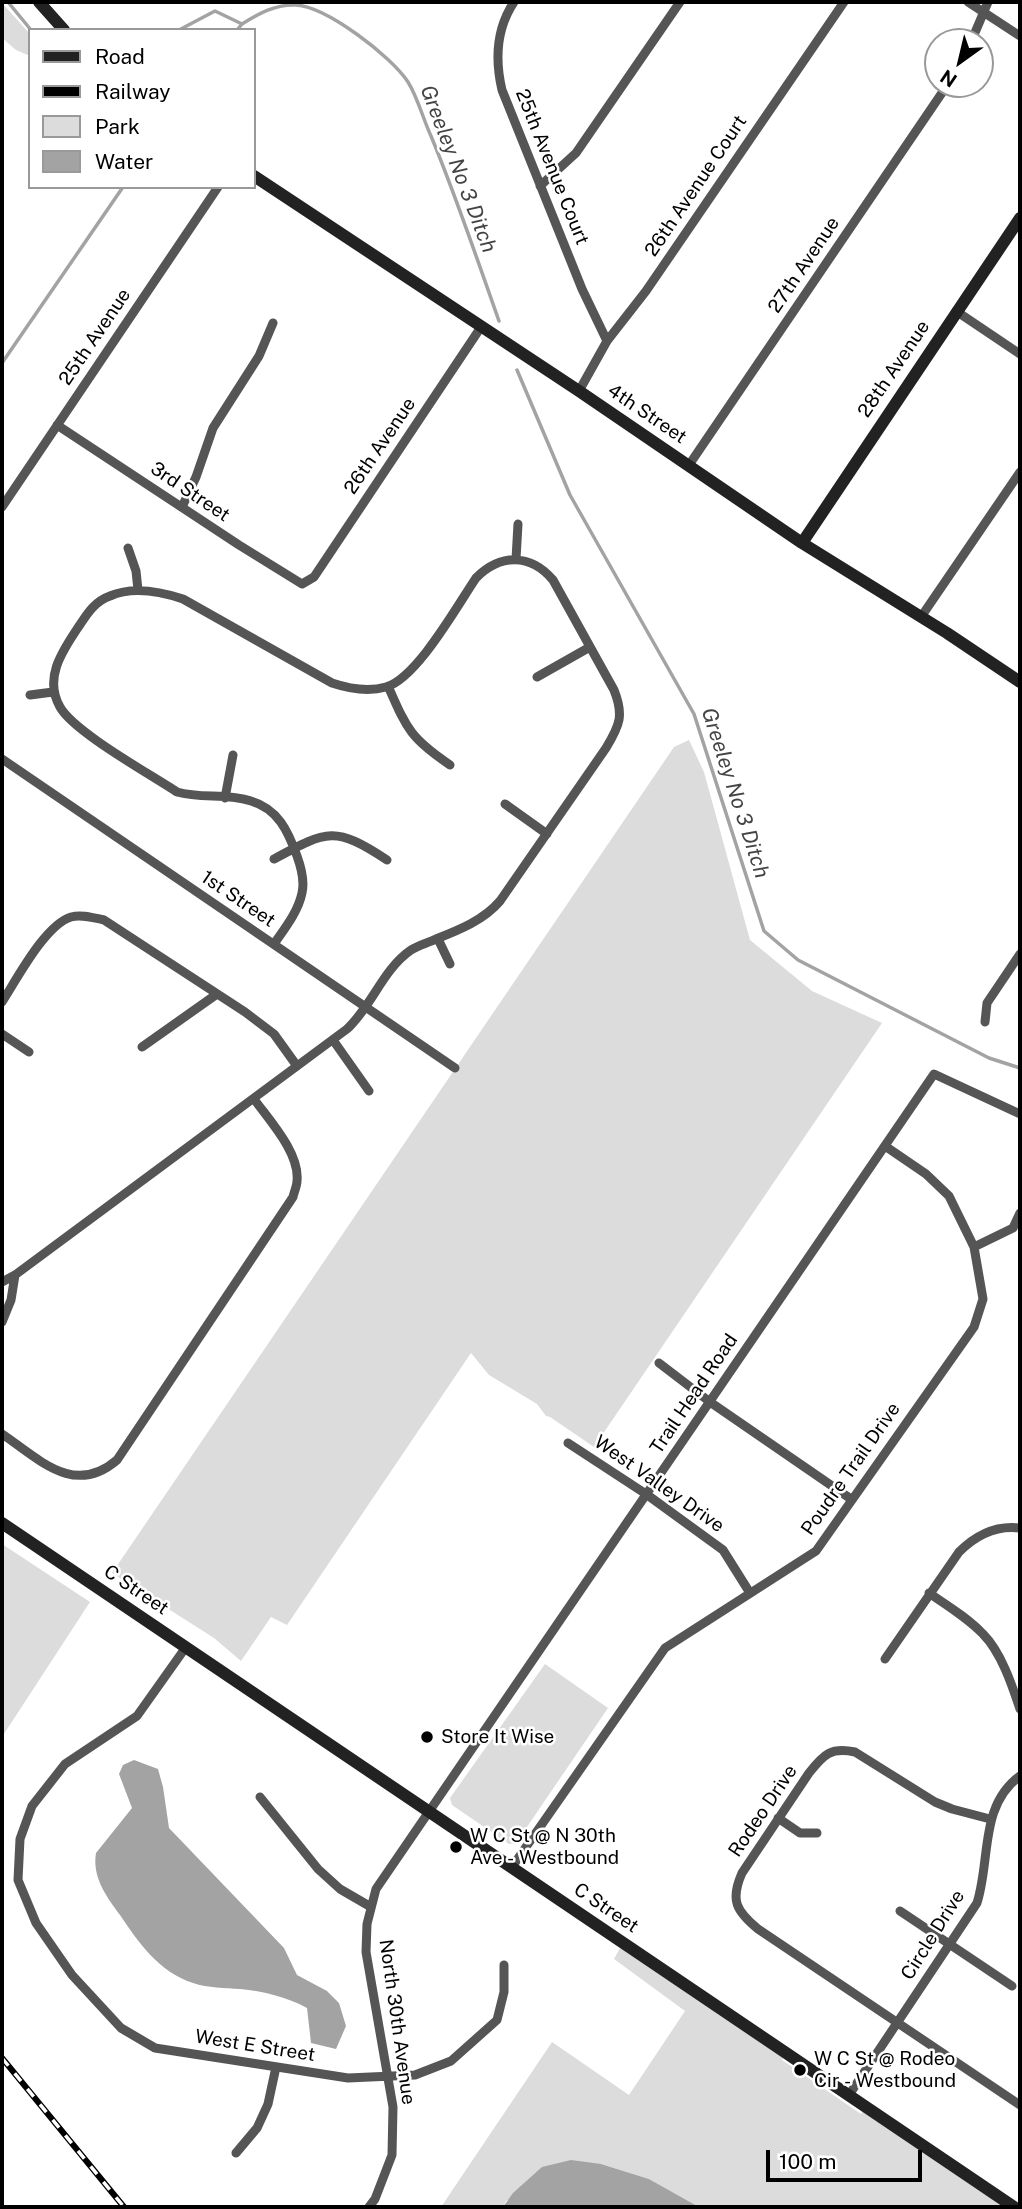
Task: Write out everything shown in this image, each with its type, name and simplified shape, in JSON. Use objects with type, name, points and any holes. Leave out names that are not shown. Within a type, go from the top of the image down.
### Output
[{"type":"street","points":[[39,2],[62,28]]},
{"type":"street","name":"25th Avenue Court","points":[[514,2],[503,26],[498,46],[497,69],[502,90],[582,289],[607,341]]},
{"type":"street","points":[[540,186],[576,153],[680,2]]},
{"type":"street","name":"26th Avenue Court","points":[[579,391],[607,341],[654,280],[844,2]]},
{"type":"street","points":[[968,2],[1020,36]]},
{"type":"street","points":[[977,28],[988,2]]},
{"type":"street","name":"27th Avenue","points":[[689,465],[938,98]]},
{"type":"street","name":"4th Street","points":[[256,177],[579,391],[802,543],[1020,682]]},
{"type":"street","name":"25th Avenue","points":[[2,507],[217,189]]},
{"type":"street","name":"28th Avenue","points":[[802,543],[1020,218]]},
{"type":"street","points":[[956,311],[1020,354]]},
{"type":"street","points":[[182,507],[213,428],[258,356],[273,323]]},
{"type":"street","name":"26th Avenue","points":[[306,581],[314,577],[481,327]]},
{"type":"street","name":"3rd Street","points":[[57,425],[286,575],[302,583],[306,581]]},
{"type":"street","points":[[921,617],[1020,472]]},
{"type":"street","points":[[516,559],[517,524]]},
{"type":"street","points":[[128,548],[136,571],[138,590]]},
{"type":"street","points":[[2,1282],[16,1275],[354,1023],[399,960],[413,948],[438,939],[492,911],[606,748],[620,717],[621,709],[614,690],[553,580],[536,565],[516,559],[493,564],[483,571],[415,665],[397,682],[370,690],[332,683],[183,599],[163,593],[138,590],[111,595],[92,607],[59,655],[55,667],[52,692],[60,708],[77,726],[177,792],[189,796],[251,800],[270,810],[289,832],[303,881],[298,907],[274,944]]},
{"type":"street","points":[[537,677],[590,647]]},
{"type":"street","points":[[388,686],[404,723],[414,737],[450,765]]},
{"type":"street","points":[[30,695],[52,692]]},
{"type":"street","points":[[225,798],[233,755]]},
{"type":"street","name":"1st Street","points":[[2,761],[455,1068]]},
{"type":"street","points":[[505,804],[547,834]]},
{"type":"street","points":[[275,859],[318,837],[331,835],[348,837],[387,860]]},
{"type":"street","points":[[2,1002],[47,934],[70,917],[85,916],[104,920],[123,930],[274,1034],[297,1066]]},
{"type":"street","points":[[438,939],[450,964]]},
{"type":"street","points":[[985,1022],[987,1003],[1020,954]]},
{"type":"street","points":[[142,1047],[217,994]]},
{"type":"street","points":[[2,1034],[29,1052]]},
{"type":"street","points":[[333,1040],[369,1091]]},
{"type":"street","name":"Trail Head Road","points":[[429,1812],[934,1074],[1020,1114]]},
{"type":"street","points":[[2,1434],[66,1475],[98,1473],[117,1460],[293,1197],[297,1180],[296,1161],[254,1098]]},
{"type":"street","name":"Poudre Trail Drive","points":[[512,1867],[665,1648],[816,1550],[974,1327],[983,1299],[974,1247],[949,1196],[926,1174],[885,1146]]},
{"type":"street","points":[[974,1247],[1013,1227],[1020,1213]]},
{"type":"street","points":[[2,1322],[11,1300],[16,1275]]},
{"type":"street","points":[[659,1363],[710,1402],[851,1499]]},
{"type":"street","name":"West Valley Drive","points":[[568,1443],[646,1494],[723,1550],[750,1593]]},
{"type":"street","name":"C Street","points":[[2,1523],[1014,2207]]},
{"type":"street","points":[[885,1659],[929,1593],[971,1540],[989,1531],[1020,1528]]},
{"type":"street","points":[[929,1593],[983,1633],[1013,1674],[1020,1709]]},
{"type":"street","name":"West E Street","points":[[186,1647],[137,1716],[65,1764],[32,1805],[20,1839],[18,1880],[36,1923],[72,1975],[121,2028],[155,2048],[348,2078],[415,2075],[451,2061],[497,2020],[504,1992],[504,1965]]},
{"type":"street","name":"Rodeo Drive","points":[[990,1819],[935,1802],[855,1752],[841,1749],[830,1752],[820,1760],[742,1873],[737,1885],[736,1900],[741,1913],[758,1929],[1020,2105]]},
{"type":"street","points":[[990,1819],[998,1799],[1020,1776]]},
{"type":"street","points":[[260,1797],[318,1869],[340,1889],[371,1907]]},
{"type":"street","name":"North 30th Avenue","points":[[369,2207],[375,2199],[392,2155],[393,2107],[366,1952],[367,1924],[376,1889],[429,1812]]},
{"type":"street","points":[[778,1818],[800,1833],[817,1833]]},
{"type":"street","name":"Circle Drive","points":[[849,2095],[977,1902],[990,1819]]},
{"type":"street","points":[[900,1911],[1012,1986]]},
{"type":"street","points":[[236,2153],[257,2128],[268,2104],[276,2067]]},
{"type":"green space","points":[[2,3],[28,32],[28,55],[16,50],[2,38]]},
{"type":"green space","points":[[689,740],[704,772],[750,940],[812,991],[882,1023],[594,1447],[546,1416],[537,1404],[489,1375],[471,1353],[287,1625],[271,1617],[241,1661],[214,1638],[112,1573],[674,747]]},
{"type":"green space","points":[[2,1544],[90,1602],[2,1737]]},
{"type":"green space","points":[[545,1664],[608,1708],[516,1843],[509,1844],[452,1805],[450,1798]]},
{"type":"green space","points":[[620,1948],[861,2114],[863,2111],[1005,2207],[699,2207],[649,2179],[601,2164],[506,2201],[503,2207],[441,2207],[552,2042],[629,2095],[685,2011],[614,1959]]},
{"type":"water","points":[[134,1760],[158,1769],[169,1828],[284,1948],[297,1975],[327,1991],[339,2003],[346,2026],[336,2049],[311,2043],[307,2008],[299,2004],[257,1991],[199,1985],[170,1972],[142,1946],[115,1908],[98,1878],[96,1853],[132,1808],[119,1774],[123,1765]]},
{"type":"water","points":[[571,2160],[601,2164],[649,2179],[699,2207],[503,2207],[513,2193],[542,2167]]},
{"type":"waterway","name":"Greeley No 3 Ditch","points":[[8,2],[29,28]]},
{"type":"waterway","name":"Greeley No 3 Ditch","points":[[183,28],[215,11],[242,24],[274,8],[296,5],[341,23],[388,59],[400,71],[415,95],[499,321]]},
{"type":"waterway","name":"Greeley No 3 Ditch","points":[[239,28],[242,24]]},
{"type":"waterway","points":[[2,363],[122,189]]},
{"type":"waterway","name":"Greeley No 3 Ditch","points":[[517,370],[570,495],[694,714],[764,931],[798,960],[989,1058],[1020,1068]]},
{"type":"railway","points":[[2,2058],[124,2207]]},
{"type":"place","name":"Store It Wise","points":[[427,1737]]},
{"type":"place","name":"W C St @ N 30th Ave - Westbound","points":[[456,1847]]},
{"type":"place","name":"W C St @ Rodeo Cir - Westbound","points":[[800,2070]]}]
